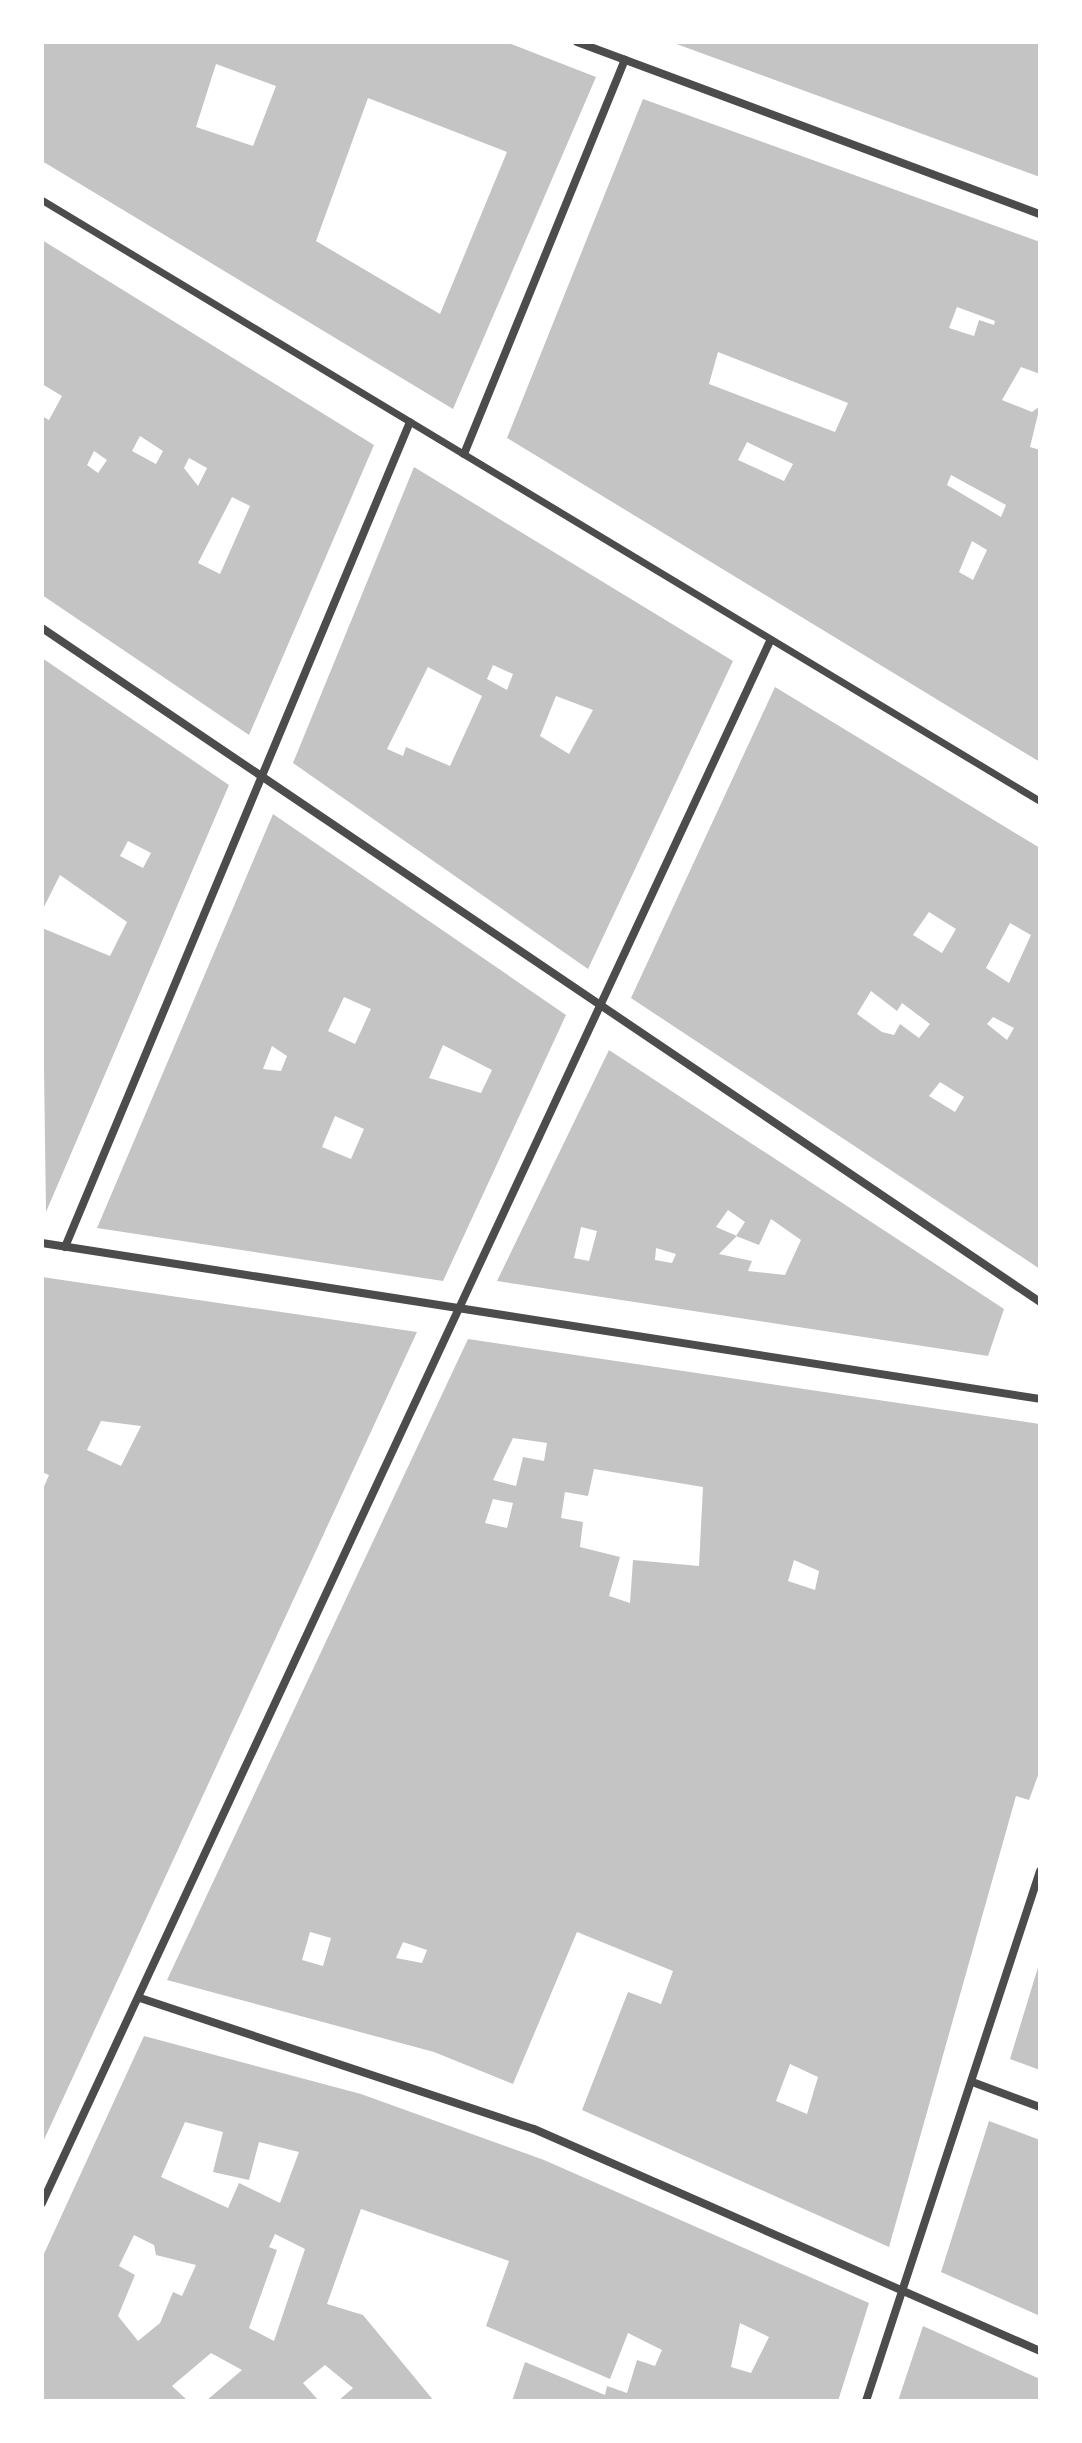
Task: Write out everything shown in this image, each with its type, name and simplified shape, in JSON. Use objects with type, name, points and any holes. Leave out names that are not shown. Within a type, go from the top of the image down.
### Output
[{"type":"street","points":[[577,42],[1040,214]]},
{"type":"street","points":[[464,454],[625,60]]},
{"type":"street","points":[[42,200],[1040,801]]},
{"type":"street","points":[[65,1247],[410,422]]},
{"type":"street","points":[[42,628],[598,1008],[1040,1302]]},
{"type":"street","points":[[42,2203],[140,1998],[455,1306],[770,641]]},
{"type":"street","points":[[42,1243],[1040,1399]]},
{"type":"street","points":[[866,2401],[975,2083],[1040,1871]]},
{"type":"street","points":[[140,1998],[534,2129],[1040,2351]]},
{"type":"street","points":[[975,2083],[1040,2107]]},
{"type":"building","points":[[42,42],[506,42],[596,77],[453,409],[42,161]],"holes":[[[216,64],[276,86],[253,146],[196,127]],[[368,98],[507,152],[440,314],[316,241]]]},
{"type":"building","points":[[671,42],[1040,42],[1040,177]]},
{"type":"building","points":[[643,99],[1040,242],[1040,374],[1021,367],[1002,400],[1032,412],[1040,406],[1030,447],[1040,450],[1040,762],[507,438]],"holes":[[[957,307],[995,321],[994,325],[979,320],[974,336],[949,328]],[[718,352],[848,403],[835,432],[709,384]],[[747,442],[793,464],[784,481],[738,460]],[[951,475],[1006,505],[1001,517],[947,485]],[[972,541],[987,550],[973,580],[959,572]]]},
{"type":"building","points":[[42,240],[374,445],[249,735],[42,595],[42,416],[49,420],[62,396],[42,384]],"holes":[[[140,436],[163,451],[156,464],[132,451]],[[94,451],[107,460],[98,473],[87,465]],[[189,458],[207,468],[198,486],[184,468]],[[232,497],[250,506],[220,574],[198,563]]]},
{"type":"building","points":[[414,467],[733,661],[588,969],[293,763]],"holes":[[[493,665],[513,674],[507,690],[487,679]],[[428,667],[482,696],[450,766],[406,747],[403,756],[387,749]],[[556,696],[593,710],[569,754],[540,736]]]},
{"type":"building","points":[[42,658],[229,785],[46,1212],[42,928],[110,956],[127,922],[60,875],[42,911]],"holes":[[[128,841],[151,853],[143,868],[120,856]]]},
{"type":"building","points":[[775,687],[1040,848],[1040,1269],[631,998]],"holes":[[[929,912],[956,929],[942,953],[913,935]],[[1010,923],[1031,935],[1009,983],[986,968]],[[871,991],[897,1011],[902,1003],[930,1024],[919,1038],[900,1024],[894,1035],[882,1032],[857,1014]],[[993,1017],[1014,1028],[1007,1040],[987,1024]],[[940,1082],[964,1097],[955,1112],[929,1096]]]},
{"type":"building","points":[[273,814],[566,1015],[443,1281],[97,1228]],"holes":[[[344,997],[371,1009],[355,1044],[328,1031]],[[443,1045],[492,1070],[481,1093],[429,1078]],[[272,1046],[287,1056],[281,1071],[263,1069]],[[335,1116],[364,1129],[351,1159],[322,1147]]]},
{"type":"building","points":[[609,1050],[1004,1309],[988,1356],[497,1281]],"holes":[[[728,1210],[745,1222],[736,1236],[716,1227]],[[771,1219],[801,1240],[785,1275],[748,1271],[752,1261],[719,1254],[737,1236],[759,1245]],[[581,1227],[597,1231],[589,1261],[574,1258]],[[656,1248],[676,1254],[672,1263],[655,1260]]]},
{"type":"building","points":[[42,1277],[417,1332],[42,2144],[42,1491],[49,1475],[42,1472]],"holes":[[[101,1421],[141,1426],[121,1466],[87,1450]]]},
{"type":"building","points":[[468,1339],[1040,1424],[1040,1770],[1029,1800],[1016,1796],[889,2247],[582,2110],[628,1992],[661,2004],[673,1971],[577,1932],[513,2084],[434,2052],[167,1980]],"holes":[[[513,1438],[547,1443],[544,1461],[523,1457],[516,1486],[493,1480]],[[594,1469],[703,1487],[699,1566],[633,1560],[630,1603],[609,1596],[620,1557],[580,1547],[583,1522],[561,1518],[565,1492],[588,1496]],[[493,1499],[513,1503],[507,1528],[485,1523]],[[794,1560],[819,1571],[815,1590],[788,1581]],[[310,1932],[331,1938],[323,1966],[302,1960]],[[403,1942],[427,1950],[422,1963],[396,1958]],[[790,2064],[818,2077],[807,2114],[776,2101]]]},
{"type":"building","points":[[1040,1964],[1040,2070],[1010,2059]]},
{"type":"building","points":[[144,2036],[361,2094],[544,2160],[869,2303],[838,2401],[512,2401],[525,2362],[605,2395],[607,2386],[627,2393],[637,2360],[655,2366],[662,2350],[628,2333],[610,2379],[486,2326],[509,2261],[361,2209],[327,2304],[363,2315],[434,2401],[338,2401],[353,2388],[325,2365],[303,2383],[319,2401],[206,2401],[242,2370],[211,2353],[172,2386],[188,2401],[42,2401],[42,2258]],"holes":[[[185,2122],[223,2132],[213,2172],[249,2180],[259,2142],[299,2152],[280,2203],[239,2183],[228,2208],[161,2177]],[[275,2234],[305,2249],[274,2341],[249,2328],[277,2250],[269,2247]],[[134,2235],[154,2245],[156,2255],[196,2265],[182,2296],[173,2292],[160,2323],[138,2341],[118,2316],[135,2275],[119,2266]],[[740,2323],[769,2337],[751,2373],[731,2367]]]},
{"type":"building","points":[[989,2121],[1040,2140],[1040,2316],[941,2272]]},
{"type":"building","points":[[923,2326],[1040,2379],[1040,2401],[898,2401]]}]
